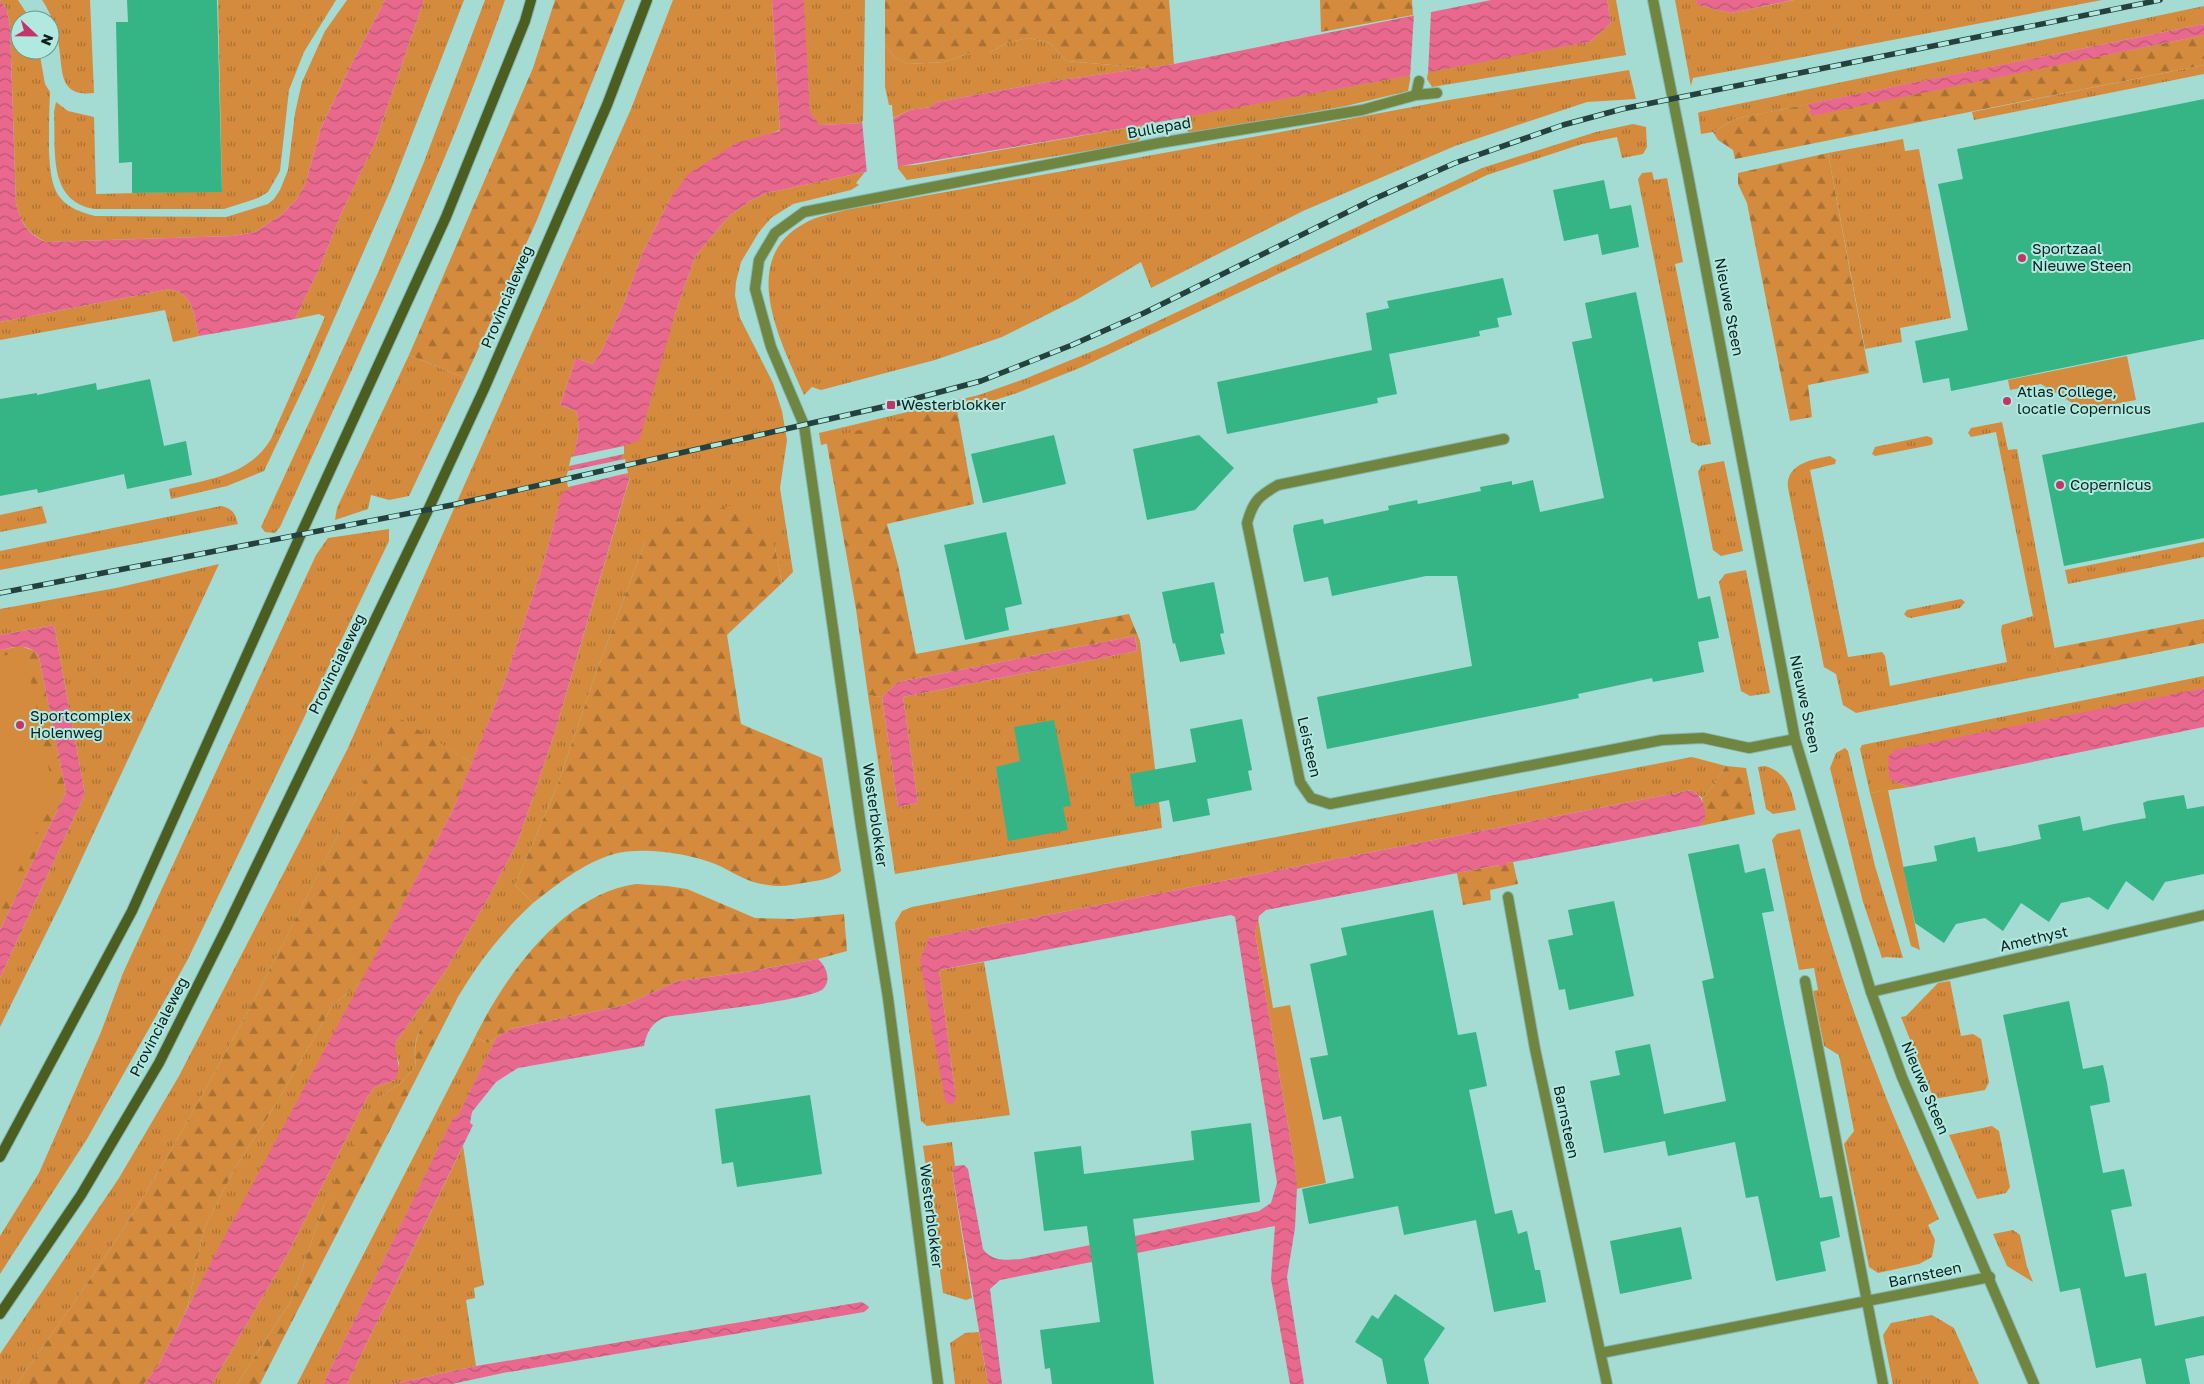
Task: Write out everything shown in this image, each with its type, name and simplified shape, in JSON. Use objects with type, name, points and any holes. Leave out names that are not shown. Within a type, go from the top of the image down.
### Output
[{"type":"main road","points":[[0,1157],[132,911],[300,534],[446,217],[514,48],[531,0]]},
{"type":"main road","name":"Provincialeweg","points":[[0,1314],[81,1195],[159,1063],[227,927],[420,527],[480,397],[606,105],[647,0]]},
{"type":"street","name":"Nieuwe Steen","points":[[1653,0],[1795,739],[1871,992],[1902,1077],[1990,1277],[2034,1384]]},
{"type":"street","points":[[1416,95],[1419,81]]},
{"type":"street","name":"Bullepad","points":[[886,194],[1159,143],[1362,110],[1416,95],[1437,93]]},
{"type":"street","name":"Westerblokker","points":[[886,194],[804,212],[775,233],[759,260],[756,289],[771,347],[804,425],[861,826],[888,998],[938,1384]]},
{"type":"street","name":"Leisteen","points":[[1504,439],[1278,485],[1261,494],[1251,507],[1247,522],[1300,782],[1311,798],[1330,804],[1662,740],[1703,738],[1749,748],[1795,739]]},
{"type":"street","name":"Barnsteen","points":[[1508,897],[1535,1049],[1606,1384]]},
{"type":"street","name":"Amethyst","points":[[1871,992],[2204,915]]},
{"type":"street","points":[[1805,981],[1882,1384]]},
{"type":"street","name":"Barnsteen","points":[[1600,1353],[1990,1277]]},
{"type":"green space","points":[[0,0],[18,0],[24,10],[10,10],[10,27],[7,10]]},
{"type":"green space","points":[[42,0],[90,0],[94,93],[74,91],[65,81],[60,54],[60,10],[47,10]]},
{"type":"green space","points":[[218,0],[336,0],[304,52],[289,90],[280,171],[268,192],[258,198],[224,209],[95,209],[80,204],[69,196],[61,185],[57,172],[54,142],[56,102],[68,111],[94,117],[96,194],[222,191]]},
{"type":"green space","points":[[347,0],[385,0],[321,128],[305,185],[296,200],[282,214],[255,232],[233,236],[46,242],[34,235],[26,227],[16,204],[11,60],[41,60],[45,84],[50,92],[49,151],[51,175],[57,194],[71,207],[95,216],[226,217],[268,204],[280,190],[288,170],[295,113],[302,82],[325,31]]},
{"type":"green space","points":[[424,0],[464,0],[391,189],[310,374],[264,471],[227,486],[171,499],[169,489],[213,479],[239,468],[251,461],[271,439],[325,317],[319,314],[295,319],[321,265],[340,216],[375,143]]},
{"type":"green space","points":[[485,0],[505,0],[427,200],[280,527],[275,533],[265,532],[261,527],[377,275],[424,162]]},
{"type":"green space","points":[[555,0],[625,0],[537,220],[465,378],[409,355],[533,68]]},
{"type":"green space","points":[[673,0],[772,0],[780,130],[768,135],[670,199],[642,254],[624,303],[600,354],[592,364],[576,358],[560,405],[576,411],[579,425],[571,472],[571,489],[559,504],[545,558],[505,680],[472,763],[396,717],[307,897],[245,1016],[146,1192],[99,1265],[17,1384],[0,1384],[0,1354],[119,1178],[179,1076],[347,750],[631,109]]},
{"type":"green space","points":[[803,0],[865,0],[863,123],[820,125],[813,119],[810,113]]},
{"type":"green space","points":[[885,0],[1169,0],[1174,64],[1147,68],[1066,61],[1050,43],[1029,38],[1009,42],[989,53],[970,53],[944,62],[908,64],[895,58],[885,45]]},
{"type":"green space","points":[[1320,0],[1412,0],[1413,15],[1321,32]]},
{"type":"green space","points":[[1607,0],[1616,0],[1626,55],[1432,87],[1427,79],[1428,71],[1590,42],[1611,23]]},
{"type":"green space","points":[[1675,0],[1697,0],[1698,5],[1731,13],[1794,0],[2102,0],[1693,78],[1691,86]]},
{"type":"green space","points":[[2204,6],[2204,24],[1735,119],[1713,132],[1701,134],[1698,113],[1700,112]]},
{"type":"green space","points":[[2204,35],[2204,65],[1735,159],[1733,150],[1718,140],[1713,132],[1735,119],[1808,104],[1811,115]]},
{"type":"green space","points":[[1029,38],[1050,43],[1066,61],[1147,68],[1047,82],[937,102],[931,107],[910,110],[893,118],[892,105],[889,105],[885,87],[885,45],[895,58],[908,64],[944,62],[970,53],[989,53],[1009,42]]},
{"type":"green space","points":[[2204,65],[2204,74],[1974,120],[1972,112]]},
{"type":"green space","points":[[1629,70],[1636,99],[1587,102],[1455,146],[1303,211],[1151,288],[1141,262],[1078,299],[1002,337],[935,360],[821,390],[812,387],[804,395],[776,327],[770,303],[769,280],[773,258],[784,239],[805,223],[820,217],[845,210],[1449,100]]},
{"type":"green space","points":[[1411,75],[1408,91],[1346,106],[1194,133],[1188,132],[1183,117]]},
{"type":"green space","points":[[1633,124],[1646,127],[1647,147],[1643,154],[1622,158],[1617,137],[1582,144],[1487,175],[1082,367],[1017,393],[957,412],[821,445],[819,433],[979,395],[1027,378],[1105,346],[1482,168],[1596,132]]},
{"type":"green space","points":[[1143,125],[1141,137],[1137,143],[907,180],[896,166],[915,165]]},
{"type":"green space","points":[[1903,139],[1905,151],[1919,149],[1951,318],[1900,328],[1902,342],[1865,349],[1828,153]]},
{"type":"green space","points":[[1828,153],[1869,373],[1808,385],[1812,417],[1790,421],[1747,203],[1738,184],[1738,173]]},
{"type":"green space","points":[[865,172],[856,183],[859,185],[851,190],[793,204],[771,218],[759,232],[741,262],[736,282],[735,296],[740,318],[773,383],[782,411],[787,440],[780,488],[793,572],[782,583],[775,548],[645,542],[596,673],[556,789],[515,885],[533,903],[492,947],[458,997],[438,1002],[427,1018],[419,1032],[415,1047],[416,1066],[401,1083],[381,1096],[324,1205],[291,1301],[237,1384],[212,1384],[287,1255],[369,1094],[375,1087],[395,1080],[399,1063],[395,1052],[396,1042],[446,970],[489,897],[518,841],[555,732],[630,477],[626,477],[619,447],[675,314],[695,257],[728,217],[750,201],[767,193]]},
{"type":"green space","points":[[1652,172],[1654,180],[1667,178],[1683,262],[1675,264],[1711,444],[1699,446],[1691,442],[1638,179],[1642,173]]},
{"type":"green space","points":[[170,289],[178,292],[189,301],[194,313],[199,336],[173,342],[165,310],[0,340],[0,322]]},
{"type":"green space","points":[[409,355],[465,378],[409,496],[389,500],[371,495],[368,509],[335,520],[337,508]]},
{"type":"green space","points":[[2127,356],[2136,400],[2084,410],[2041,384],[2010,390],[2008,380]]},
{"type":"green space","points":[[956,404],[974,504],[887,524],[898,565],[916,654],[1129,614],[1140,641],[1136,642],[1135,636],[898,682],[882,697],[868,695],[856,609],[826,439]]},
{"type":"green space","points":[[2002,422],[2008,450],[2017,449],[2059,672],[1856,713],[1843,705],[1836,674],[1824,667],[1788,488],[1788,480],[1791,473],[1795,468],[1808,461],[1830,456],[1836,460],[1835,464],[1810,470],[1848,657],[1882,652],[1885,656],[1890,686],[2007,662],[2001,631],[2002,625],[2033,616],[1996,432],[1971,437],[1968,433],[1971,428]]},
{"type":"green space","points":[[1927,436],[1932,438],[1933,443],[1931,445],[1875,456],[1872,454],[1875,447]]},
{"type":"green space","points":[[1724,461],[1743,551],[1721,556],[1713,550],[1698,472],[1702,465]]},
{"type":"green space","points":[[42,506],[47,523],[0,532],[0,515]]},
{"type":"green space","points":[[221,506],[233,512],[238,524],[0,570],[0,551]]},
{"type":"green space","points":[[730,506],[756,520],[770,535],[777,555],[782,583],[727,635],[741,724],[822,758],[841,871],[834,876],[822,880],[773,886],[749,881],[711,862],[698,858],[654,851],[626,852],[614,854],[581,868],[533,903],[515,885],[556,789],[596,673],[645,542],[657,524]]},
{"type":"green space","points":[[389,529],[389,541],[188,959],[87,1139],[0,1274],[0,1236],[39,1173],[101,1032],[123,973],[316,555],[328,538]]},
{"type":"green space","points":[[2204,542],[2204,557],[2068,584],[2065,570]]},
{"type":"green space","points":[[219,564],[63,899],[0,1027],[0,978],[85,794],[54,625],[0,635],[0,609],[116,588]]},
{"type":"green space","points":[[1746,570],[1770,693],[1750,696],[1741,691],[1719,582],[1725,574]]},
{"type":"green space","points":[[1961,599],[1965,602],[1960,608],[1911,618],[1904,614],[1907,610]]},
{"type":"green space","points":[[2204,619],[2204,643],[2059,672],[2054,648]]},
{"type":"green space","points":[[1140,641],[1162,828],[895,874],[868,695],[882,697],[898,807],[918,803],[903,697],[1137,651],[1136,642]]},
{"type":"green space","name":"Sportcomplex Holenweg","points":[[21,646],[34,651],[39,657],[66,792],[0,930],[0,650]]},
{"type":"green space","name":"Sportcomplex Holenweg","points":[[25,652],[54,794],[0,910],[0,656]]},
{"type":"green space","points":[[2204,676],[2204,688],[1895,782],[1910,787],[1870,793],[1860,749],[1862,745]]},
{"type":"green space","points":[[396,716],[472,763],[453,810],[362,981],[333,1005],[273,1109],[234,1170],[204,1229],[187,1309],[159,1364],[144,1384],[17,1384],[115,1241],[180,1134],[276,957]]},
{"type":"green space","points":[[1845,748],[1848,751],[1875,866],[1903,958],[1882,958],[1863,902],[1830,768],[1836,753]]},
{"type":"green space","points":[[1692,757],[1726,766],[1707,794],[1702,798],[1692,790],[929,938],[956,1099],[939,970],[984,962],[1010,1115],[927,1126],[921,1121],[895,923],[902,911],[912,907]]},
{"type":"green space","points":[[1726,766],[1746,768],[1755,814],[1700,826],[1704,819],[1702,798],[1707,794]]},
{"type":"green space","points":[[1765,766],[1784,777],[1790,789],[1796,810],[1773,814],[1766,809],[1758,767]]},
{"type":"green space","points":[[1888,790],[1920,950],[1911,946],[1870,793]]},
{"type":"green space","points":[[1800,829],[1826,924],[1856,1018],[1893,1115],[1939,1219],[1928,1225],[1935,1240],[1932,1257],[1919,1264],[1878,1273],[1869,1267],[1844,1144],[1854,1131],[1839,1055],[1824,1046],[1813,991],[1818,990],[1814,968],[1799,970],[1772,840],[1777,834]]},
{"type":"green space","points":[[1513,862],[1518,884],[1490,890],[1491,900],[1463,905],[1457,873],[1500,865],[1506,866],[1505,863]]},
{"type":"green space","points":[[636,884],[687,889],[755,918],[793,919],[844,914],[847,951],[818,959],[746,972],[678,981],[625,1005],[511,1029],[488,1043],[475,1037],[503,989],[539,941],[584,904],[609,891]]},
{"type":"green space","points":[[1258,918],[1273,1008],[1290,1005],[1326,1183],[1296,1189],[1295,1166],[1255,933]]},
{"type":"green space","points":[[362,981],[187,1309],[204,1229],[234,1170],[273,1109],[333,1005]]},
{"type":"green space","points":[[1950,981],[1961,1036],[1973,1034],[1981,1039],[1989,1082],[1985,1090],[1934,1099],[1901,1017],[1906,1016],[1938,983]]},
{"type":"green space","points":[[458,997],[260,1384],[237,1384],[291,1301],[324,1205],[351,1148],[381,1096],[401,1083],[416,1066],[417,1038],[423,1024],[438,1001]]},
{"type":"green space","points":[[475,1037],[488,1043],[496,1038],[458,1117],[453,1119],[323,1384],[297,1384]]},
{"type":"green space","points":[[1992,1126],[1999,1131],[2010,1187],[2006,1193],[1977,1199],[1949,1135]]},
{"type":"green space","points":[[952,1142],[955,1166],[952,1172],[972,1298],[966,1300],[943,1293],[923,1146]]},
{"type":"green space","points":[[463,1146],[484,1285],[474,1288],[475,1298],[466,1300],[476,1366],[393,1384],[347,1384]]},
{"type":"green space","points":[[2013,1230],[2020,1235],[2027,1267],[2033,1282],[2007,1266],[1993,1234]]},
{"type":"green space","points":[[1932,1315],[1954,1328],[1979,1384],[1893,1384],[1883,1335],[1891,1323]]},
{"type":"green space","points":[[979,1332],[988,1384],[955,1384],[950,1343],[965,1333]]},
{"type":"water","points":[[0,0],[7,10],[10,27],[16,204],[26,227],[34,235],[46,242],[233,236],[255,232],[282,214],[296,200],[305,185],[321,128],[385,0],[424,0],[375,143],[340,216],[321,265],[295,319],[199,336],[192,306],[189,301],[178,292],[170,289],[0,322]]},
{"type":"water","points":[[772,0],[804,0],[810,112],[820,125],[863,123],[894,118],[910,110],[931,107],[937,102],[1047,82],[1174,64],[1491,0],[1607,0],[1611,23],[1590,42],[1143,125],[865,172],[767,193],[750,201],[728,217],[695,257],[675,314],[639,441],[620,447],[626,477],[630,476],[555,732],[518,841],[489,897],[446,970],[396,1042],[398,1070],[395,1080],[375,1087],[369,1094],[287,1255],[212,1384],[144,1384],[159,1364],[220,1245],[453,810],[505,680],[545,558],[562,492],[571,489],[569,483],[570,469],[578,436],[578,419],[576,411],[560,405],[576,358],[592,364],[600,354],[624,303],[642,254],[670,199],[688,174],[736,143],[780,131]]},
{"type":"water","points":[[1697,0],[1793,0],[1731,13],[1697,5]]},
{"type":"water","points":[[2204,24],[2204,35],[1811,116],[1808,104]]},
{"type":"water","points":[[54,625],[85,794],[0,978],[0,930],[66,792],[39,657],[35,652],[26,647],[0,650],[0,635]]},
{"type":"water","points":[[1135,636],[1137,651],[903,697],[918,803],[898,807],[882,697],[898,682]]},
{"type":"water","points":[[2204,688],[2204,727],[1910,787],[1895,782],[1889,777],[1888,757],[1895,750]]},
{"type":"water","points":[[1692,790],[1701,799],[1705,810],[1705,819],[1700,826],[1506,863],[1506,866],[1500,867],[1499,865],[1266,910],[1259,916],[1255,933],[1295,1166],[1297,1187],[1295,1228],[1287,1277],[1304,1384],[1290,1384],[1271,1279],[1275,1226],[1000,1280],[990,1289],[1002,1384],[988,1384],[952,1171],[955,1166],[964,1165],[968,1169],[983,1249],[995,1258],[1005,1260],[1021,1259],[1259,1211],[1271,1203],[1277,1183],[1235,917],[1231,915],[939,970],[956,1099],[952,1104],[947,1103],[945,1100],[920,960],[929,938]]},
{"type":"water","points":[[818,959],[827,973],[827,982],[823,989],[815,993],[759,1004],[667,1017],[657,1021],[651,1027],[644,1046],[518,1068],[496,1082],[472,1112],[470,1123],[473,1125],[347,1384],[323,1384],[453,1118],[458,1116],[496,1038],[511,1029],[625,1005],[678,981],[746,972]]},
{"type":"water","points":[[862,1302],[869,1308],[864,1312],[503,1373],[452,1384],[393,1384],[476,1366]]},
{"type":"pier","points":[[1431,12],[1428,74],[1410,78],[1414,14]]},
{"type":"pier","points":[[893,116],[898,168],[867,174],[862,121]]},
{"type":"pier","points":[[624,446],[624,454],[569,466],[571,457]]},
{"type":"pier","points":[[625,459],[628,473],[568,487],[566,477],[568,471]]},
{"type":"building","points":[[127,0],[217,0],[222,192],[132,193],[132,162],[119,163],[116,22],[128,22]]},
{"type":"building","points":[[2204,99],[2204,339],[1951,391],[1949,378],[1923,383],[1915,341],[1968,330],[1938,184],[1963,179],[1957,149]]},
{"type":"building","points":[[1604,180],[1610,209],[1631,205],[1639,247],[1602,255],[1598,234],[1564,241],[1553,190]]},
{"type":"building","points":[[1503,278],[1512,315],[1497,318],[1499,327],[1479,331],[1480,336],[1389,354],[1397,394],[1377,398],[1378,403],[1227,434],[1217,382],[1372,350],[1366,313],[1389,308],[1387,301]]},
{"type":"building","points":[[1636,292],[1698,599],[1710,596],[1719,638],[1698,642],[1704,672],[1653,682],[1652,678],[1578,694],[1579,698],[1327,749],[1317,697],[1472,666],[1457,576],[1426,576],[1332,596],[1328,577],[1304,582],[1293,530],[1294,525],[1323,519],[1324,524],[1389,510],[1388,506],[1417,500],[1418,504],[1481,491],[1480,487],[1512,481],[1512,485],[1533,480],[1540,512],[1604,498],[1572,342],[1592,338],[1585,303]]},
{"type":"building","points":[[150,379],[164,446],[186,441],[192,475],[127,489],[124,474],[38,493],[37,489],[0,496],[0,399],[37,393],[37,395],[96,383],[97,390]]},
{"type":"building","points":[[2204,422],[2204,538],[2064,566],[2042,455]]},
{"type":"building","points":[[1054,435],[1066,484],[983,503],[971,454]]},
{"type":"building","points":[[1199,435],[1234,468],[1195,510],[1147,520],[1133,449]]},
{"type":"building","points":[[1006,532],[1022,604],[1005,608],[1009,630],[965,640],[944,545]]},
{"type":"building","points":[[1214,582],[1224,633],[1220,634],[1225,654],[1180,662],[1175,643],[1173,644],[1162,592]]},
{"type":"building","points":[[1242,719],[1252,770],[1248,771],[1252,790],[1207,799],[1210,815],[1173,822],[1169,800],[1135,807],[1130,774],[1196,762],[1190,729]]},
{"type":"building","points":[[1054,720],[1071,806],[1063,807],[1068,830],[1008,841],[996,767],[1020,761],[1014,727]]},
{"type":"building","points":[[2184,795],[2187,809],[2204,806],[2204,874],[2165,882],[2153,901],[2126,881],[2108,910],[2089,897],[2061,903],[2049,922],[2021,903],[2003,931],[1985,918],[1970,921],[1956,924],[1944,943],[1915,923],[1903,867],[1937,861],[1934,846],[1975,837],[1978,852],[2010,846],[2041,839],[2038,825],[2080,816],[2083,831],[2146,818],[2143,803]]},
{"type":"building","points":[[1739,844],[1745,873],[1765,868],[1774,911],[1762,913],[1784,1023],[1820,1198],[1832,1196],[1840,1237],[1820,1242],[1826,1271],[1776,1281],[1758,1196],[1746,1198],[1735,1142],[1668,1156],[1665,1141],[1604,1153],[1590,1081],[1620,1075],[1615,1051],[1650,1044],[1664,1114],[1726,1101],[1702,981],[1714,978],[1688,854]]},
{"type":"building","points":[[1614,901],[1634,996],[1569,1010],[1565,989],[1559,990],[1548,940],[1573,935],[1568,910]]},
{"type":"building","points":[[1433,910],[1458,1035],[1476,1032],[1487,1086],[1469,1090],[1495,1214],[1512,1210],[1518,1234],[1527,1231],[1535,1270],[1540,1270],[1546,1302],[1494,1312],[1476,1220],[1404,1235],[1398,1206],[1309,1224],[1302,1189],[1354,1178],[1341,1116],[1323,1120],[1310,1058],[1328,1055],[1310,964],[1347,955],[1341,928]]},
{"type":"building","points":[[2069,1001],[2083,1069],[2103,1065],[2107,1083],[2110,1102],[2090,1106],[2103,1173],[2124,1169],[2132,1206],[2111,1210],[2125,1277],[2146,1273],[2155,1326],[2204,1316],[2204,1355],[2185,1359],[2190,1384],[2146,1384],[2141,1358],[2096,1368],[2080,1288],[2060,1292],[2003,1015]]},
{"type":"building","points":[[810,1095],[822,1174],[737,1187],[733,1162],[722,1164],[715,1109]]},
{"type":"building","points":[[1251,1123],[1260,1202],[1133,1219],[1154,1384],[1052,1384],[1050,1368],[1045,1369],[1040,1330],[1100,1322],[1087,1226],[1044,1231],[1034,1152],[1081,1146],[1084,1174],[1194,1160],[1191,1131]]},
{"type":"building","points":[[1681,1227],[1692,1279],[1620,1294],[1610,1241]]},
{"type":"building","points":[[1395,1294],[1445,1328],[1424,1359],[1429,1384],[1387,1384],[1382,1359],[1355,1342],[1372,1315],[1378,1319]]},
{"type":"railway","points":[[0,593],[452,505],[891,405],[981,381],[1072,345],[1144,313],[1374,199],[1455,163],[1563,125],[1622,109],[2160,0]]},
{"type":"place","name":"Sportzaal Nieuwe Steen","points":[[2022,258]]},
{"type":"place","name":"Atlas College, locatie Copernicus","points":[[2007,401]]},
{"type":"place","name":"Westerblokker","points":[[891,405]]},
{"type":"place","name":"Copernicus","points":[[2060,485]]},
{"type":"place","name":"Sportcomplex Holenweg","points":[[20,725]]}]
